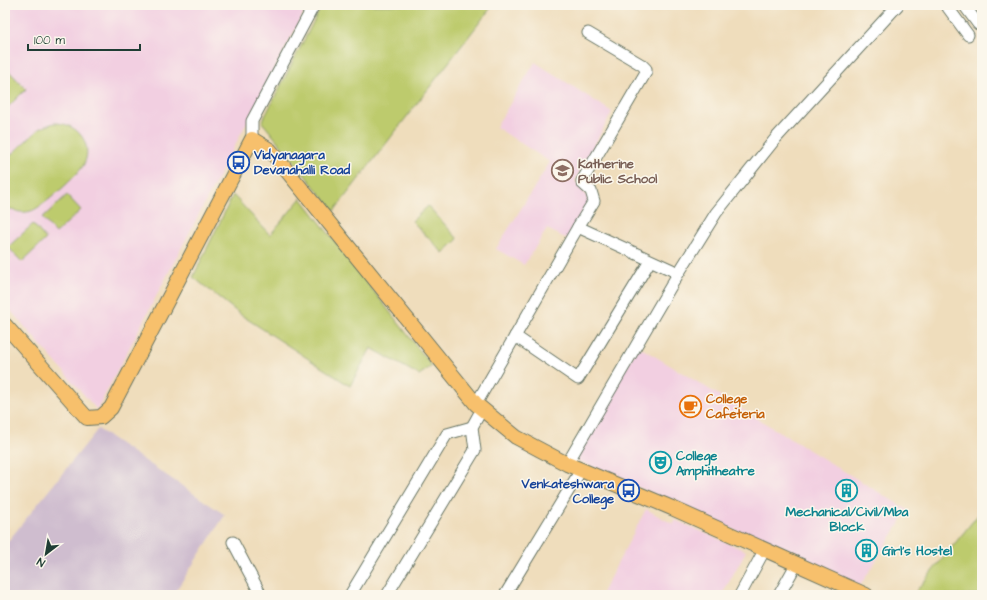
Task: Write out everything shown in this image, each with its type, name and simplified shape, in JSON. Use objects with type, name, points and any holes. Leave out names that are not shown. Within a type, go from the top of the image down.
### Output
[{"type":"main road","points":[[5,325],[87,418],[101,417],[111,408],[252,139],[270,150],[479,406],[516,437],[581,470],[797,563],[866,595]]},
{"type":"street","points":[[252,139],[252,121],[314,5]]},
{"type":"street","points":[[568,464],[678,274],[716,213],[776,138],[898,5]]},
{"type":"street","points":[[946,5],[968,35]]},
{"type":"street","points":[[964,5],[978,24]]},
{"type":"street","points":[[387,595],[475,450],[472,427],[479,406],[515,336],[594,201],[591,190],[582,183],[582,181],[646,70],[642,65],[588,33]]},
{"type":"street","points":[[578,227],[672,270]]},
{"type":"street","points":[[515,336],[578,380],[650,261]]},
{"type":"street","points":[[350,595],[447,434],[472,427]]},
{"type":"street","points":[[505,595],[581,470]]},
{"type":"street","points":[[233,542],[261,595]]},
{"type":"street","points":[[740,595],[765,549]]},
{"type":"street","points":[[779,595],[797,563]]},
{"type":"shaded area","points":[[5,5],[308,5],[97,410],[5,304]]},
{"type":"shaded area","name":"Katherine Public School","points":[[535,62],[612,112],[575,181],[590,200],[567,239],[547,229],[524,265],[496,249],[550,162],[496,127]]},
{"type":"shaded area","points":[[638,346],[908,510],[860,586],[575,459]]},
{"type":"shaded area","points":[[98,429],[225,515],[173,595],[5,595],[5,545]]},
{"type":"shaded area","points":[[646,509],[673,524],[675,520],[746,551],[722,595],[601,595]]},
{"type":"green space","points":[[322,5],[493,5],[334,211],[262,122]]},
{"type":"green space","points":[[5,67],[26,89],[5,110]]},
{"type":"green space","points":[[54,123],[69,126],[81,135],[87,149],[84,164],[76,175],[52,197],[36,209],[24,212],[14,211],[5,206],[5,160],[40,128]]},
{"type":"green space","points":[[67,195],[81,210],[56,233],[42,218]]},
{"type":"green space","points":[[233,195],[270,235],[301,198],[432,366],[419,375],[371,348],[350,386],[241,315],[193,277]]},
{"type":"green space","points":[[428,206],[458,239],[443,253],[412,221]]},
{"type":"green space","points":[[33,224],[46,239],[22,262],[8,247]]},
{"type":"green space","points":[[982,510],[982,595],[913,595]]},
{"type":"place","name":"Vidyanagara Devanahalli Road","points":[[239,162]]},
{"type":"place","name":"Katherine Public School","points":[[562,171]]},
{"type":"place","name":"College Cafeteria","points":[[691,406]]},
{"type":"place","name":"College Amphitheatre","points":[[661,463]]},
{"type":"place","name":"Mechanical/Civil/Mba Block","points":[[847,490]]},
{"type":"place","name":"Venkateshwara College","points":[[629,491]]},
{"type":"place","name":"Girl's Hostel","points":[[866,551]]}]
